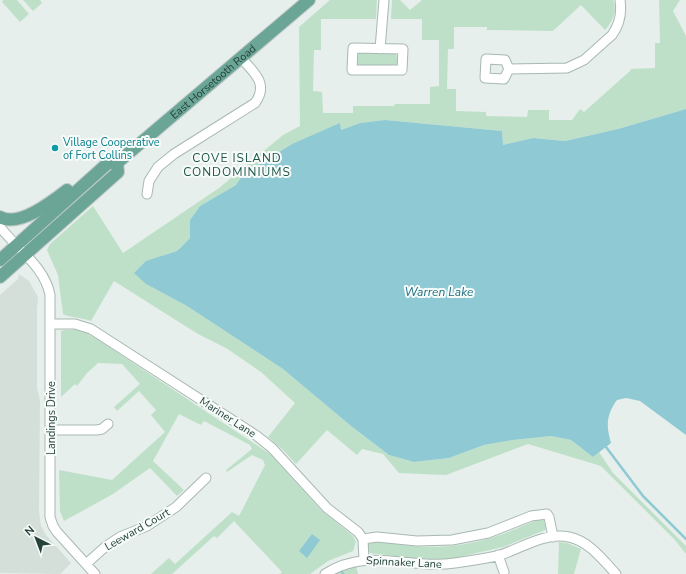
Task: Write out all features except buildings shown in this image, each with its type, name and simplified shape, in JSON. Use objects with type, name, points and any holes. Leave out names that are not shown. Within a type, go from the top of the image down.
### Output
[{"type":"main road","name":"East Horsetooth Road","points":[[0,260],[112,164],[310,0]]},
{"type":"main road","points":[[0,217],[9,220],[25,216],[54,200],[99,163],[112,164]]},
{"type":"main road","name":"East Horsetooth Road","points":[[0,277],[118,172],[112,164]]},
{"type":"street","points":[[380,49],[384,0]]},
{"type":"street","points":[[509,69],[560,69],[576,65],[612,35],[620,21],[620,0]]},
{"type":"street","points":[[352,48],[380,49],[402,49],[402,70],[352,70],[352,48]]},
{"type":"street","points":[[147,194],[149,181],[158,167],[174,154],[256,103],[260,97],[261,84],[259,77],[241,58]]},
{"type":"street","name":"Landings Drive","points":[[0,227],[42,273],[49,286],[51,430],[50,517],[53,526],[95,574]]},
{"type":"street","name":"Mariner Lane","points":[[50,324],[75,324],[91,329],[257,436],[286,462],[327,508],[358,532],[363,539]]},
{"type":"street","points":[[51,430],[97,430],[102,429],[108,424]]},
{"type":"street","name":"Leeward Court","points":[[86,564],[115,540],[147,526],[171,510],[206,478]]},
{"type":"street","name":"Spinnaker Lane","points":[[363,539],[377,537],[417,541],[452,540],[488,533],[541,514],[546,514],[549,517],[553,537]]},
{"type":"street","name":"Spinnaker Lane","points":[[325,574],[346,563],[364,560],[430,565],[453,564],[498,555],[536,540],[553,537],[569,537],[580,541],[597,553],[616,574]]},
{"type":"street","points":[[363,539],[364,560]]},
{"type":"street","points":[[498,555],[504,572]]},
{"type":"shaded area","points":[[19,274],[29,281],[38,297],[37,388],[40,400],[39,512],[41,526],[46,535],[71,563],[60,574],[0,573],[0,295],[18,279]]},
{"type":"green space","points":[[3,0],[17,0],[29,14],[20,22],[2,2]]},
{"type":"green space","points":[[23,0],[40,0],[42,3],[33,11]]},
{"type":"green space","points":[[330,0],[377,0],[376,19],[321,19],[321,50],[314,50],[313,91],[322,92],[323,113],[353,113],[353,106],[430,104],[430,87],[439,86],[439,40],[422,40],[422,19],[391,19],[392,0],[400,0],[410,10],[422,0],[613,0],[615,8],[614,16],[605,30],[581,5],[553,31],[487,30],[487,27],[454,27],[454,49],[448,49],[447,89],[456,89],[456,111],[486,112],[486,116],[527,117],[528,110],[549,110],[549,120],[572,120],[580,109],[584,112],[631,69],[655,68],[655,43],[660,43],[659,0],[680,0],[673,11],[686,36],[686,109],[618,129],[565,141],[533,138],[503,145],[502,131],[385,120],[360,123],[341,130],[340,124],[292,144],[243,174],[236,185],[200,206],[190,220],[190,238],[177,251],[162,256],[146,284],[187,306],[283,369],[351,426],[389,455],[414,462],[449,458],[484,445],[551,436],[571,440],[593,457],[599,452],[613,473],[686,546],[686,554],[675,540],[601,466],[528,444],[446,475],[399,473],[383,454],[362,449],[357,455],[327,430],[296,464],[268,437],[295,403],[261,372],[226,348],[198,334],[114,281],[91,321],[63,314],[58,275],[47,250],[50,244],[93,206],[123,253],[219,188],[283,135],[300,126],[299,27]]},
{"type":"green space","points":[[358,53],[396,53],[398,64],[397,66],[358,66]]},
{"type":"green space","points":[[81,330],[97,339],[270,454],[321,510],[353,536],[356,542],[353,551],[328,561],[310,574],[280,574],[282,572],[234,521],[217,538],[214,536],[172,574],[151,574],[169,558],[175,564],[232,512],[239,516],[265,465],[263,460],[252,455],[227,472],[226,470],[252,449],[250,445],[204,421],[201,425],[179,414],[153,461],[184,490],[177,496],[150,468],[113,494],[64,521],[60,511],[59,470],[112,480],[165,432],[151,415],[156,410],[139,391],[117,411],[114,407],[140,384],[122,364],[98,363],[87,373],[77,386],[75,384],[61,397],[61,331]]},
{"type":"green space","points":[[543,518],[546,528],[545,530],[503,547],[450,559],[427,560],[370,553],[367,547],[368,543],[377,541],[423,547],[466,544],[509,532]]},
{"type":"green space","points":[[559,542],[567,543],[581,549],[574,574],[558,574]]},
{"type":"green space","points":[[351,566],[356,566],[358,574],[334,574]]},
{"type":"water","name":"Warren Lake","points":[[686,109],[686,435],[640,401],[626,398],[617,400],[613,405],[609,416],[608,431],[611,443],[593,457],[571,440],[551,436],[484,445],[449,458],[414,462],[389,455],[351,426],[283,369],[187,306],[146,284],[134,273],[146,261],[177,251],[190,238],[190,220],[200,206],[236,185],[243,174],[292,144],[340,123],[341,130],[360,123],[385,120],[502,131],[503,145],[533,138],[565,141],[618,129]]},
{"type":"water","points":[[312,534],[320,540],[307,558],[299,551]]},
{"type":"waterway","points":[[606,447],[643,496],[686,539]]},
{"type":"place","name":"Village Cooperative of Fort Collins","points":[[55,148]]},
{"type":"district","name":"COVE ISLAND CONDOMINIUMS","points":[[237,165]]}]
